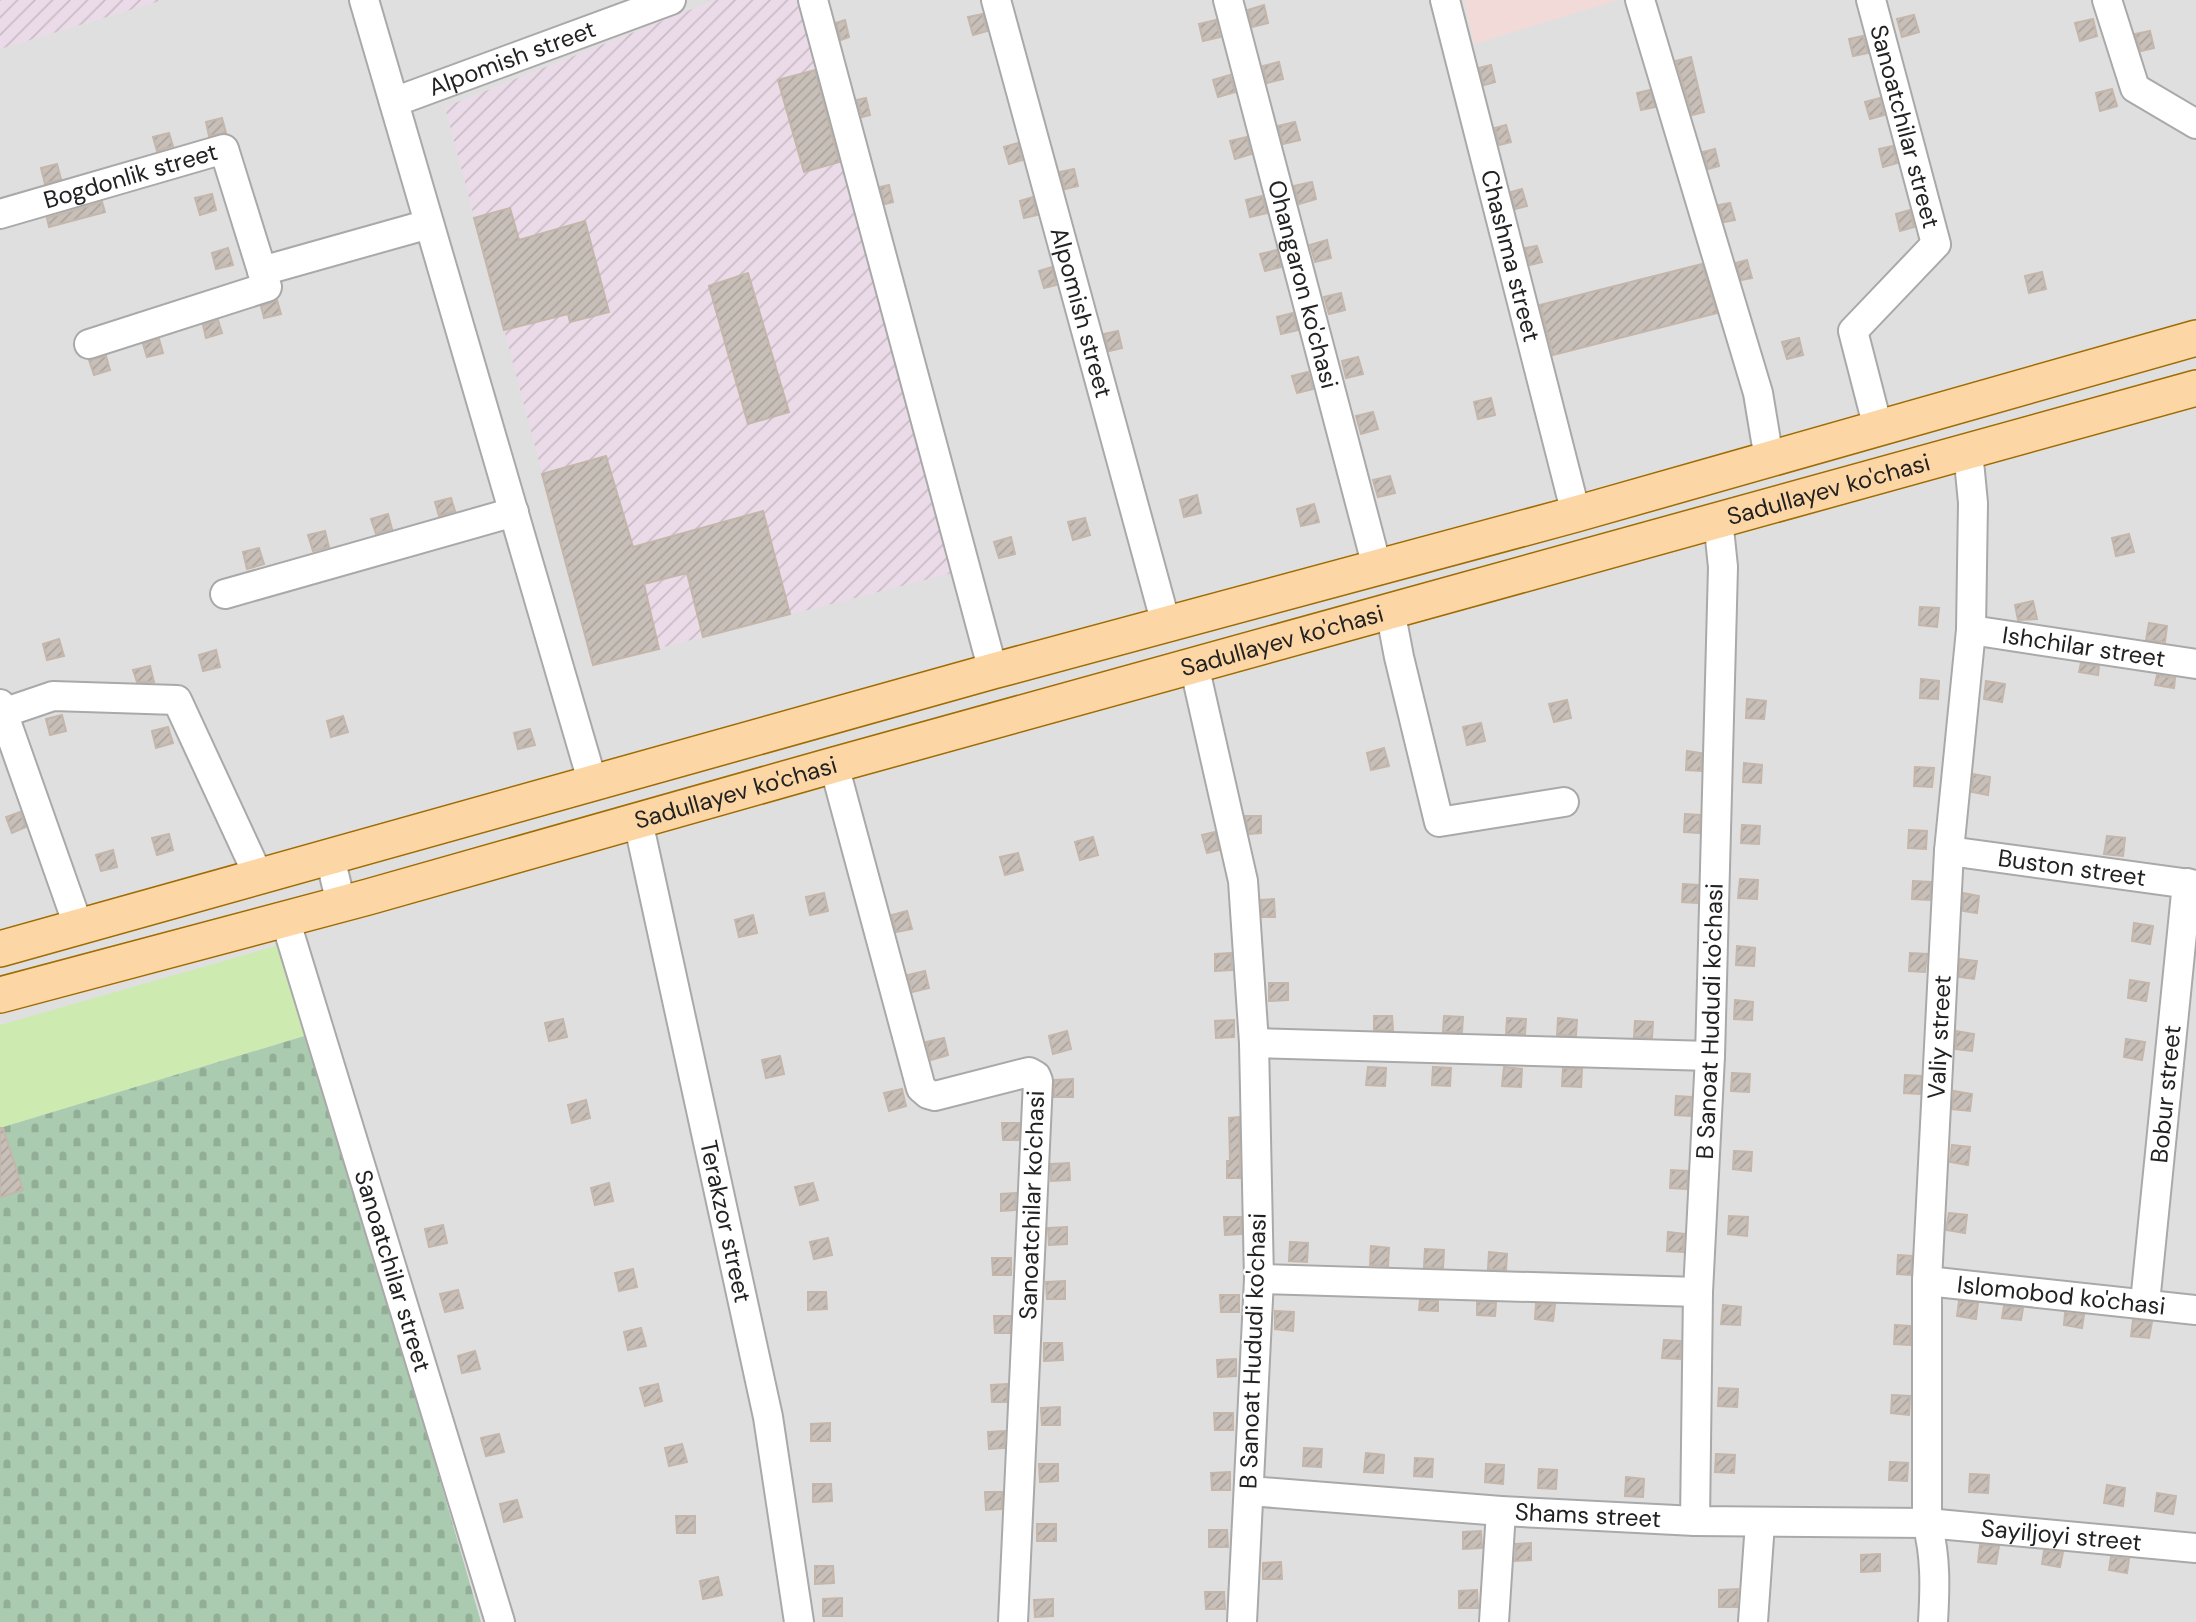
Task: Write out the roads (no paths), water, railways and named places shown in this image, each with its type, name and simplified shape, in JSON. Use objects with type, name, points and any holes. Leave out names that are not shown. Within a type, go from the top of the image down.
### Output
[{"type":"main road","name":"Sadullayev ko'chasi","points":[[0,949],[993,671],[1576,514],[2196,338]]},
{"type":"main road","name":"Sadullayev ko'chasi","points":[[0,995],[355,901],[1390,610],[2196,388]]},
{"type":"street","points":[[364,0],[593,784]]},
{"type":"street","name":"Alpomish street","points":[[394,102],[671,0]]},
{"type":"street","points":[[813,0],[993,671]]},
{"type":"street","name":"Alpomish street","points":[[996,0],[1166,624]]},
{"type":"street","name":"Ohangaron ko'chasi","points":[[1228,0],[1377,567]]},
{"type":"street","name":"Chashma street","points":[[1445,0],[1576,514]]},
{"type":"street","points":[[1640,0],[1758,393],[1769,459]]},
{"type":"street","name":"Sanoatchilar street","points":[[1871,0],[1936,244],[1853,331],[1878,428]]},
{"type":"street","points":[[2107,0],[2135,88],[2196,124]]},
{"type":"street","name":"Bogdonlik street","points":[[0,214],[224,149],[262,271]]},
{"type":"street","points":[[89,344],[267,287],[262,271],[429,224]]},
{"type":"street","name":"Valiy street","points":[[1933,1622],[1934,1559],[1927,1523],[1927,1281],[1949,851],[1971,630],[1973,503],[1968,451]]},
{"type":"street","points":[[225,594],[513,512]]},
{"type":"street","name":"B Sanoat Hududi ko'chasi","points":[[1695,1521],[1698,1292],[1710,1056],[1723,566],[1718,519]]},
{"type":"street","points":[[1390,610],[1398,657],[1439,822],[1564,802]]},
{"type":"street","name":"Ishchilar street","points":[[1971,630],[2196,664]]},
{"type":"street","name":"B Sanoat Hududi ko'chasi","points":[[1194,665],[1243,881],[1254,1043],[1259,1279],[1242,1622]]},
{"type":"street","points":[[79,928],[1,709],[53,696],[177,700],[259,877]]},
{"type":"street","name":"Sanoatchilar ko'chasi","points":[[834,765],[920,1088],[935,1096],[1029,1072],[1036,1076],[1038,1081],[1013,1622]]},
{"type":"street","name":"Terakzor street","points":[[638,821],[768,1417],[799,1622]]},
{"type":"street","name":"Buston street","points":[[1949,851],[2191,884]]},
{"type":"street","points":[[330,857],[355,901]]},
{"type":"street","name":"Bobur street","points":[[2145,1303],[2191,884]]},
{"type":"street","name":"Sanoatchilar street","points":[[285,919],[500,1622]]},
{"type":"street","points":[[1254,1043],[1710,1056]]},
{"type":"street","points":[[1259,1279],[1698,1292]]},
{"type":"street","name":"Islomobod ko'chasi","points":[[1927,1281],[2196,1310]]},
{"type":"street","name":"Shams street","points":[[1249,1491],[1501,1511],[1695,1521],[1927,1523]]},
{"type":"street","points":[[1494,1622],[1501,1511]]},
{"type":"street","points":[[1753,1622],[1760,1522]]},
{"type":"street","name":"Sayiljoyi street","points":[[1927,1523],[2196,1548]]}]
